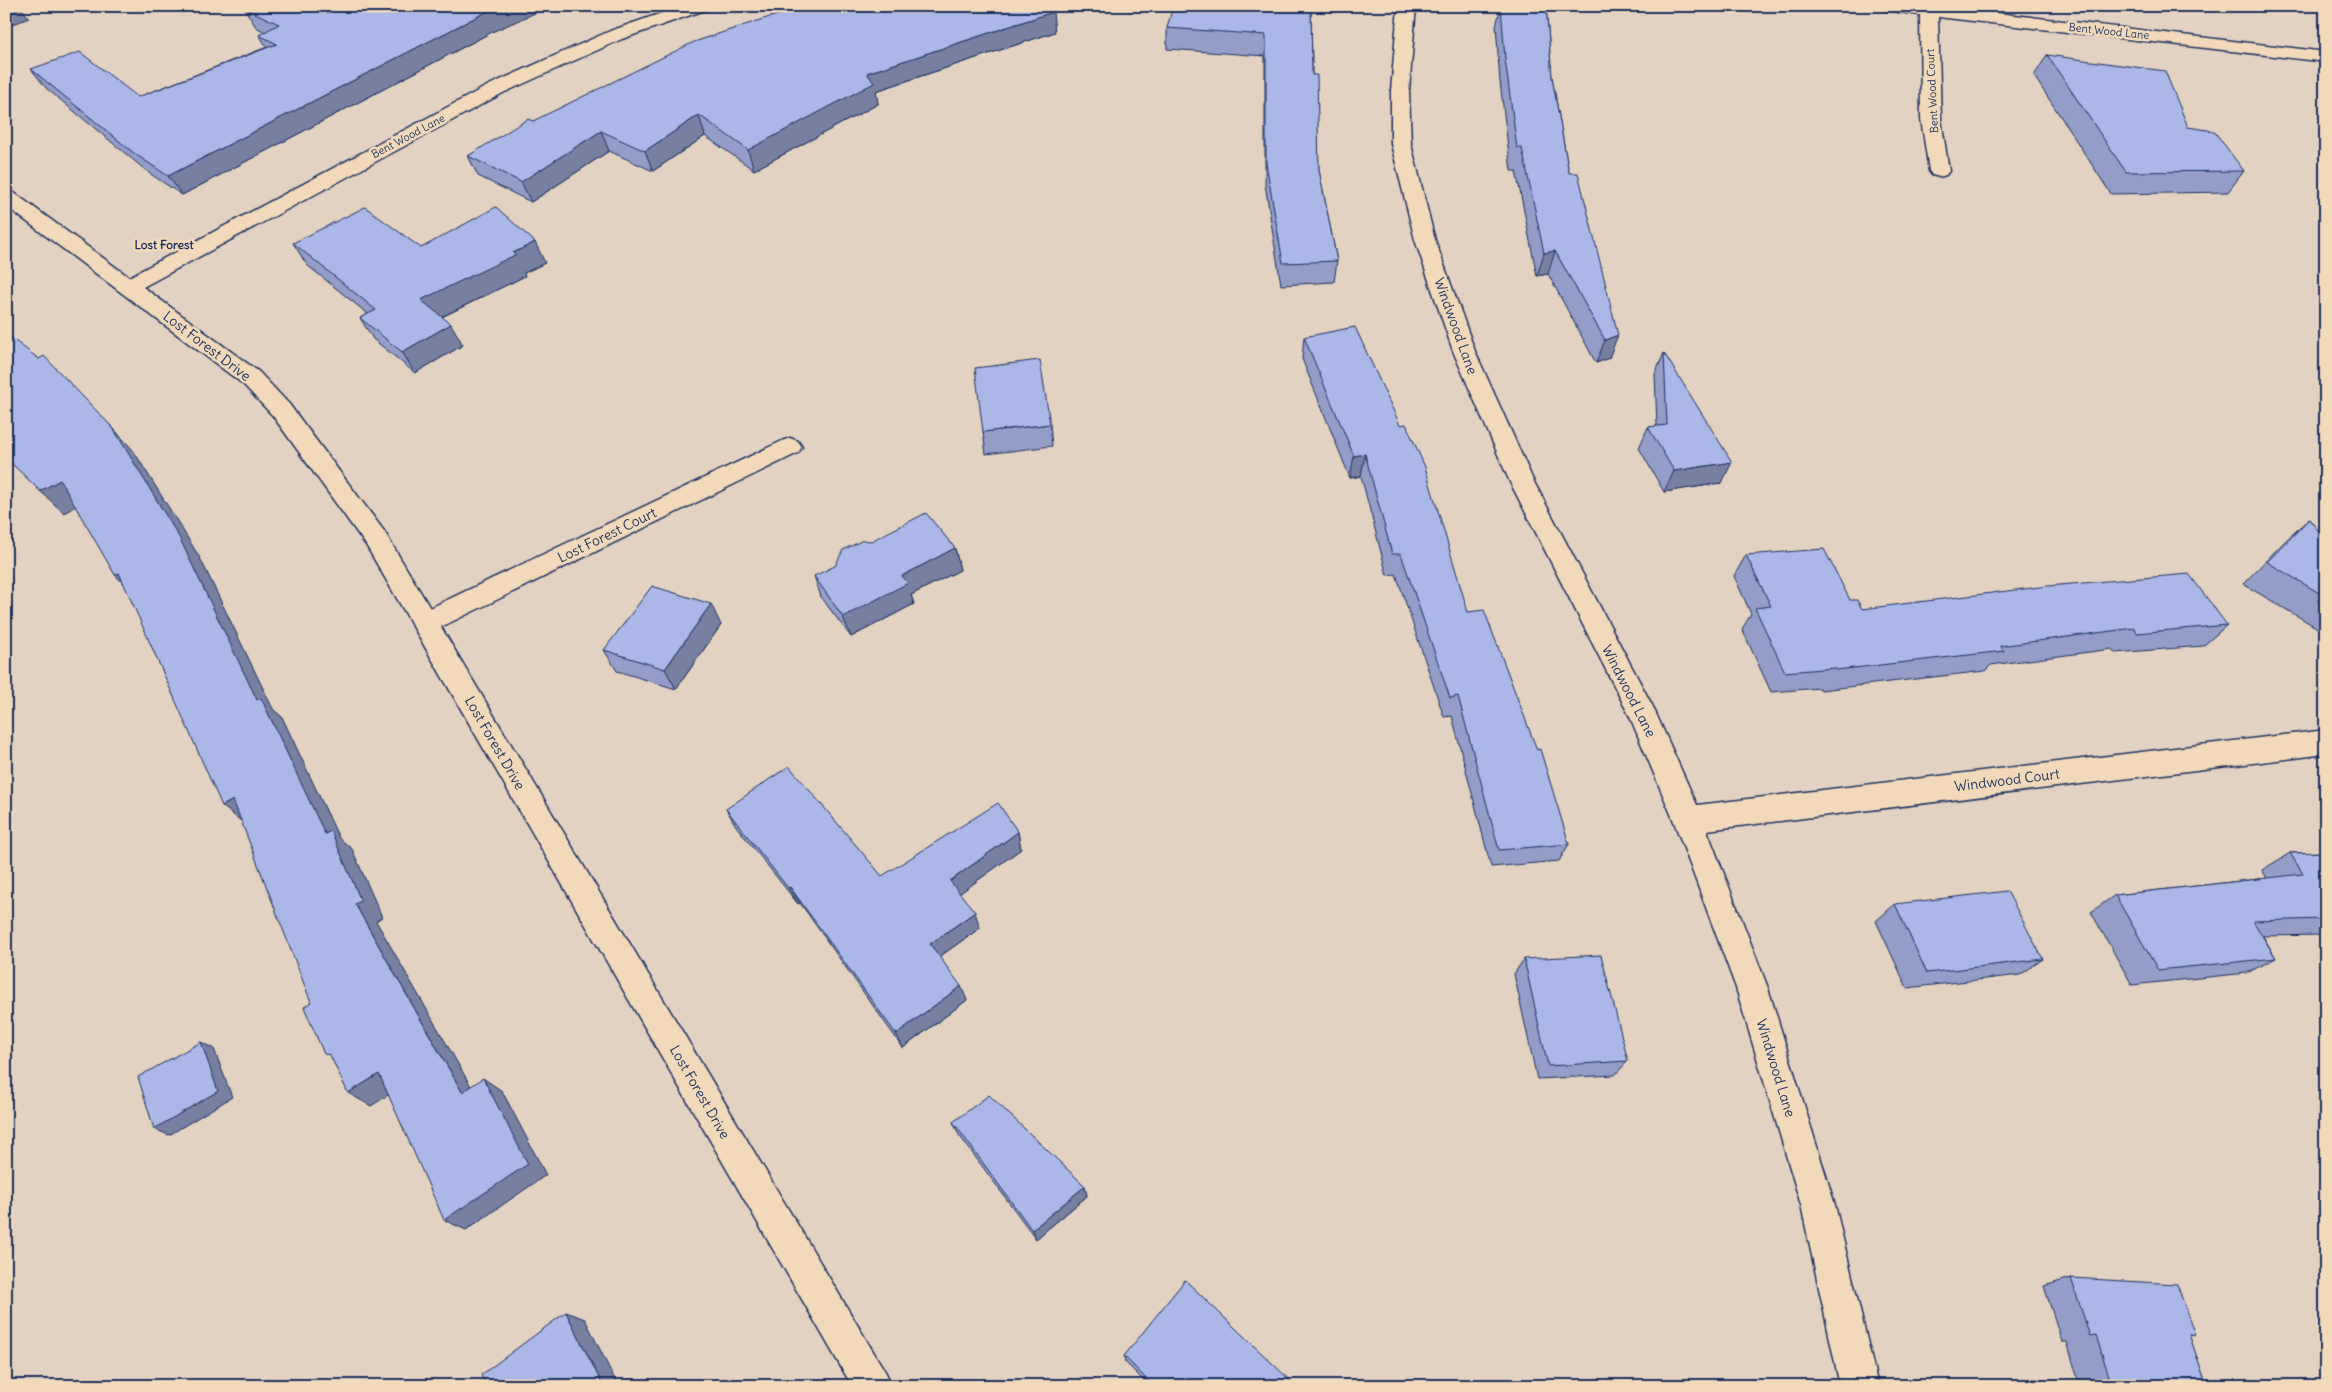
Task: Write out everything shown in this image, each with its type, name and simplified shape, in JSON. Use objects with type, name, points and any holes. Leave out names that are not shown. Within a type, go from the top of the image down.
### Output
[{"type":"street","name":"Bent Wood Lane","points":[[127,287],[496,89],[676,9],[698,6]]},
{"type":"street","name":"Windwood Lane","points":[[1407,6],[1400,91],[1401,144],[1425,240],[1464,351],[1520,480],[1643,715],[1688,819],[1752,988],[1818,1205],[1859,1386]]},
{"type":"street","name":"Bent Wood Lane","points":[[1892,6],[2326,57]]},
{"type":"street","name":"Bent Wood Court","points":[[1929,10],[1931,120],[1939,171]]},
{"type":"street","name":"Lost Forest Drive","points":[[6,196],[251,378],[281,410],[375,538],[873,1386]]},
{"type":"street","name":"Lost Forest Court","points":[[424,623],[790,447]]},
{"type":"street","name":"Windwood Court","points":[[1688,819],[2326,742]]},
{"type":"building","points":[[248,6],[500,6],[168,176],[135,154],[31,69],[80,52],[138,97],[277,44],[259,35],[279,24],[244,8]]},
{"type":"building","points":[[810,6],[1053,6],[1053,12],[867,73],[874,83],[748,150],[699,115],[645,151],[601,131],[521,182],[468,156],[528,119],[533,121],[694,42],[763,19]]},
{"type":"building","points":[[1173,6],[1311,6],[1312,75],[1317,75],[1319,170],[1337,261],[1283,263],[1266,163],[1266,35],[1167,28]]},
{"type":"building","points":[[1501,6],[1546,6],[1552,77],[1569,173],[1578,173],[1618,335],[1605,340],[1555,251],[1544,253],[1522,148],[1517,148],[1505,59]]},
{"type":"building","points":[[2047,55],[2165,71],[2188,127],[2214,131],[2244,171],[2126,172]]},
{"type":"building","points":[[365,207],[421,248],[496,207],[535,242],[513,253],[515,255],[421,300],[451,324],[402,352],[360,318],[376,310],[293,243]]},
{"type":"building","points":[[1355,327],[1400,425],[1406,424],[1425,467],[1468,612],[1484,610],[1537,750],[1540,749],[1569,844],[1499,850],[1458,696],[1450,698],[1401,554],[1392,554],[1365,454],[1354,456],[1304,337]]},
{"type":"building","points":[[6,334],[39,359],[44,356],[113,428],[179,537],[257,700],[261,698],[325,834],[331,831],[361,901],[355,904],[462,1092],[483,1078],[528,1164],[444,1220],[379,1074],[348,1093],[330,1055],[324,1054],[304,1007],[311,1002],[233,800],[222,806],[119,573],[115,575],[60,480],[40,491],[6,458]]},
{"type":"building","points":[[1664,353],[1732,462],[1674,471],[1648,427],[1667,425]]},
{"type":"building","points":[[1040,360],[1050,424],[983,432],[975,368]]},
{"type":"building","points":[[926,513],[955,548],[902,576],[908,583],[843,617],[814,576],[835,566],[843,550],[863,540],[871,541]]},
{"type":"building","points":[[2309,519],[2326,540],[2326,597],[2267,562]]},
{"type":"building","points":[[1824,549],[1850,600],[1857,600],[1862,609],[2048,586],[2189,574],[2227,625],[2137,633],[2134,628],[2000,646],[2004,651],[1836,670],[1835,668],[1785,672],[1755,608],[1771,606],[1746,555]]},
{"type":"building","points":[[652,586],[711,604],[665,669],[604,650]]},
{"type":"building","points":[[789,766],[882,876],[998,803],[1018,832],[950,881],[975,912],[930,944],[961,986],[896,1034],[790,887],[788,888],[726,809]]},
{"type":"building","points":[[2326,852],[2326,919],[2253,921],[2276,958],[2158,970],[2115,895],[2303,874],[2290,853]]},
{"type":"building","points":[[2007,891],[2043,959],[1927,973],[1895,904]]},
{"type":"building","points":[[1601,955],[1628,1061],[1548,1066],[1524,959]]},
{"type":"building","points":[[201,1042],[218,1091],[154,1129],[138,1077]]},
{"type":"building","points":[[989,1095],[1085,1186],[1032,1230],[953,1122]]},
{"type":"building","points":[[2071,1278],[2177,1284],[2195,1335],[2189,1334],[2207,1386],[2112,1386],[2096,1335],[2090,1336]]},
{"type":"building","points":[[1185,1280],[1296,1386],[1153,1386],[1124,1356]]},
{"type":"building","points":[[566,1312],[603,1386],[486,1386],[481,1375]]},
{"type":"district","name":"Lost Forest","points":[[164,245]]}]
